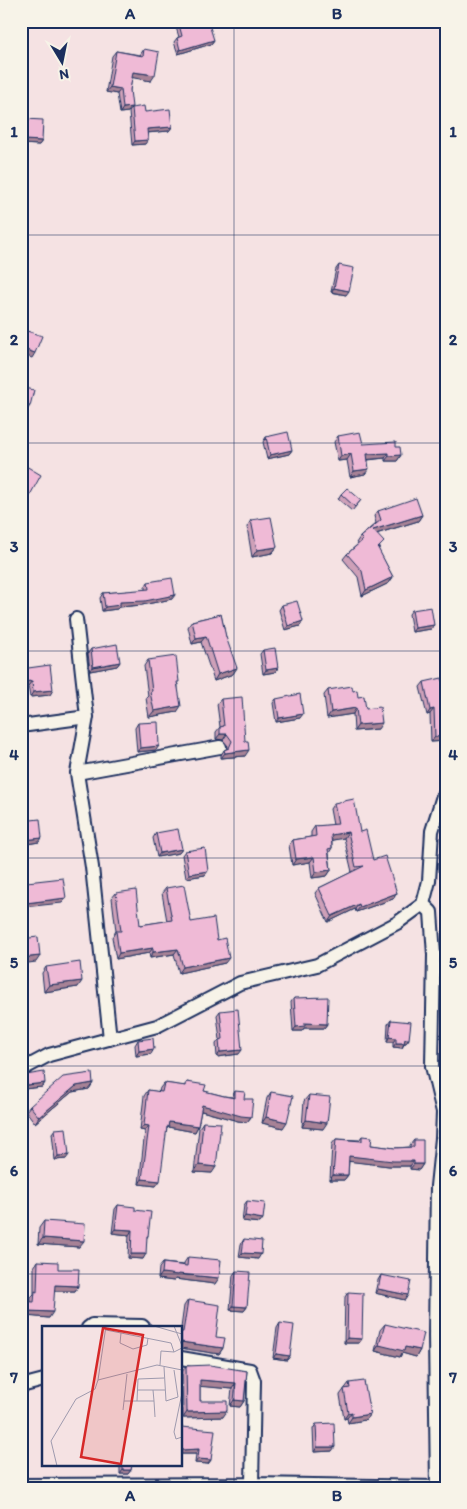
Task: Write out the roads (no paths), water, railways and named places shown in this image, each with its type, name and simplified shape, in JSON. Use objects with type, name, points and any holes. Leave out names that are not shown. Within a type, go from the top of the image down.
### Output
[{"type":"street","points":[[76,619],[87,717],[77,773],[92,867],[110,1039]]},
{"type":"street","points":[[21,726],[87,717]]},
{"type":"street","points":[[77,773],[220,747]]},
{"type":"street","points":[[21,1070],[49,1055],[156,1026],[240,983],[317,964],[397,924],[422,904],[429,881],[432,831],[443,796],[446,793]]},
{"type":"street","points":[[30,1486],[242,1485],[437,1487],[435,1326],[437,1186],[443,1112],[432,1066],[434,955],[432,912],[422,904]]},
{"type":"street","points":[[91,1326],[142,1326]]},
{"type":"street","points":[[182,1358],[250,1370],[254,1380],[242,1485]]},
{"type":"street","points":[[21,1386],[42,1381]]}]
